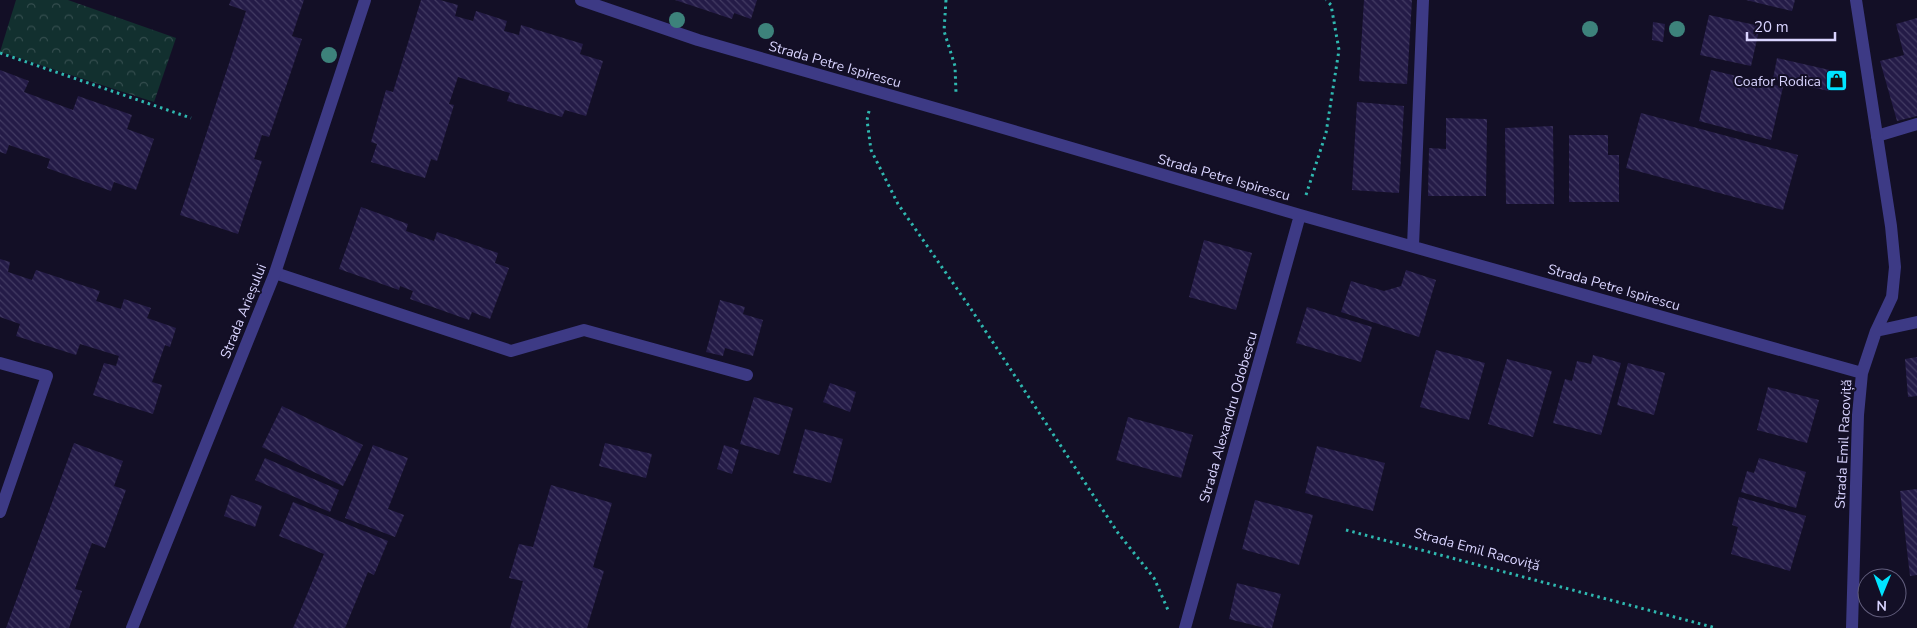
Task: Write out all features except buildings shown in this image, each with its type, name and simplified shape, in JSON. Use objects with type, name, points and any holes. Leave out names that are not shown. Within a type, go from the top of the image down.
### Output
[{"type":"street","name":"Strada Arieșului","points":[[134,628],[275,274],[365,0]]},
{"type":"street","name":"Strada Petre Ispirescu","points":[[581,0],[698,40],[952,114],[1862,373]]},
{"type":"street","points":[[1413,246],[1423,0]]},
{"type":"street","name":"Strada Emil Racoviță","points":[[1852,628],[1858,415],[1862,373],[1876,331],[1892,297],[1895,266],[1891,226],[1856,0]]},
{"type":"street","points":[[1877,136],[1917,124]]},
{"type":"street","name":"Strada Alexandru Odobescu","points":[[1185,628],[1300,214]]},
{"type":"street","points":[[275,274],[511,351],[584,330],[747,375]]},
{"type":"street","points":[[1876,331],[1917,322]]},
{"type":"street","points":[[0,363],[47,376],[0,512]]},
{"type":"path","points":[[946,0],[944,31],[956,66],[956,93],[952,114]]},
{"type":"path","points":[[1300,214],[1326,133],[1339,50],[1331,5],[1326,0]]},
{"type":"path","points":[[0,53],[191,118]]},
{"type":"path","points":[[874,91],[867,120],[871,150],[898,204],[971,309],[1118,532],[1154,578],[1170,615]]},
{"type":"path","name":"Strada Emil Racoviță","points":[[1346,530],[1716,628]]},
{"type":"green space","points":[[16,0],[68,0],[176,38],[154,102],[0,52]]},
{"type":"place","name":"Coafor Rodica","points":[[1837,81]]}]
